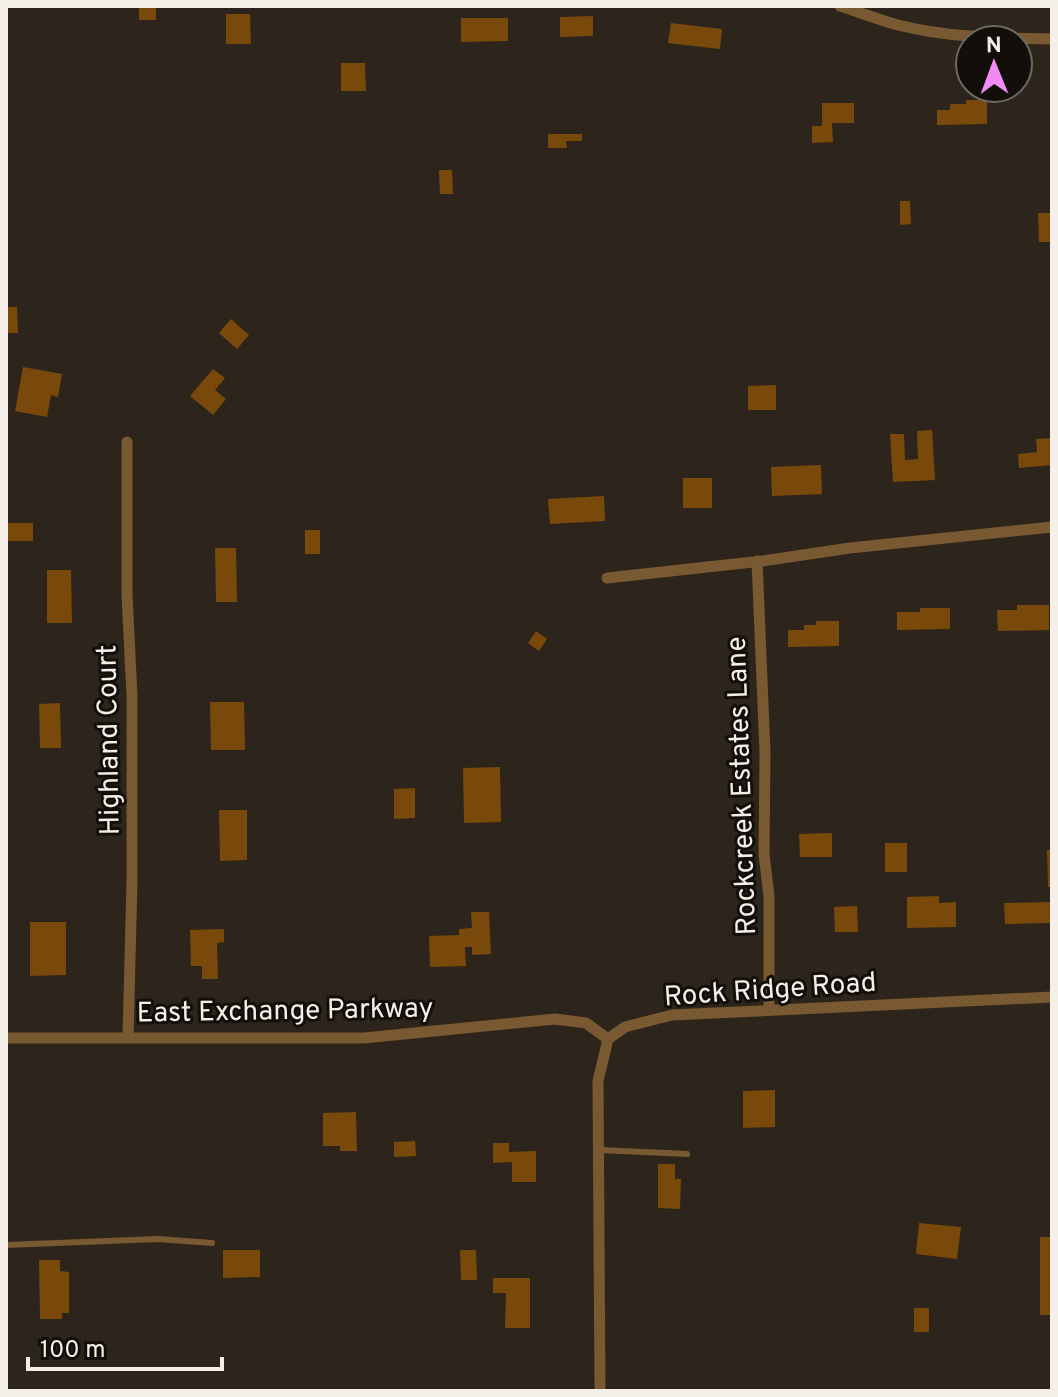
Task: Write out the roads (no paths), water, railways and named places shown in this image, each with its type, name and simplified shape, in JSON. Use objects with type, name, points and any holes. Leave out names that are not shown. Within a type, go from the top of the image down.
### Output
[{"type":"street","points":[[840,6],[897,25],[931,32],[969,37],[1052,39]]},
{"type":"street","name":"Highland Court","points":[[127,442],[127,595],[132,696],[128,1038]]},
{"type":"street","points":[[607,578],[1052,527]]},
{"type":"street","name":"Rockcreek Estates Lane","points":[[757,561],[765,753],[764,854],[769,896],[769,1010]]},
{"type":"street","name":"Rock Ridge Road","points":[[608,1039],[625,1027],[672,1015],[1052,997]]},
{"type":"street","name":"East Exchange Parkway","points":[[6,1038],[364,1038],[555,1019],[586,1023],[608,1039]]},
{"type":"street","points":[[600,1391],[598,1081],[608,1039]]},
{"type":"lane","points":[[599,1150],[687,1154]]},
{"type":"lane","points":[[6,1245],[158,1239],[212,1243]]}]
